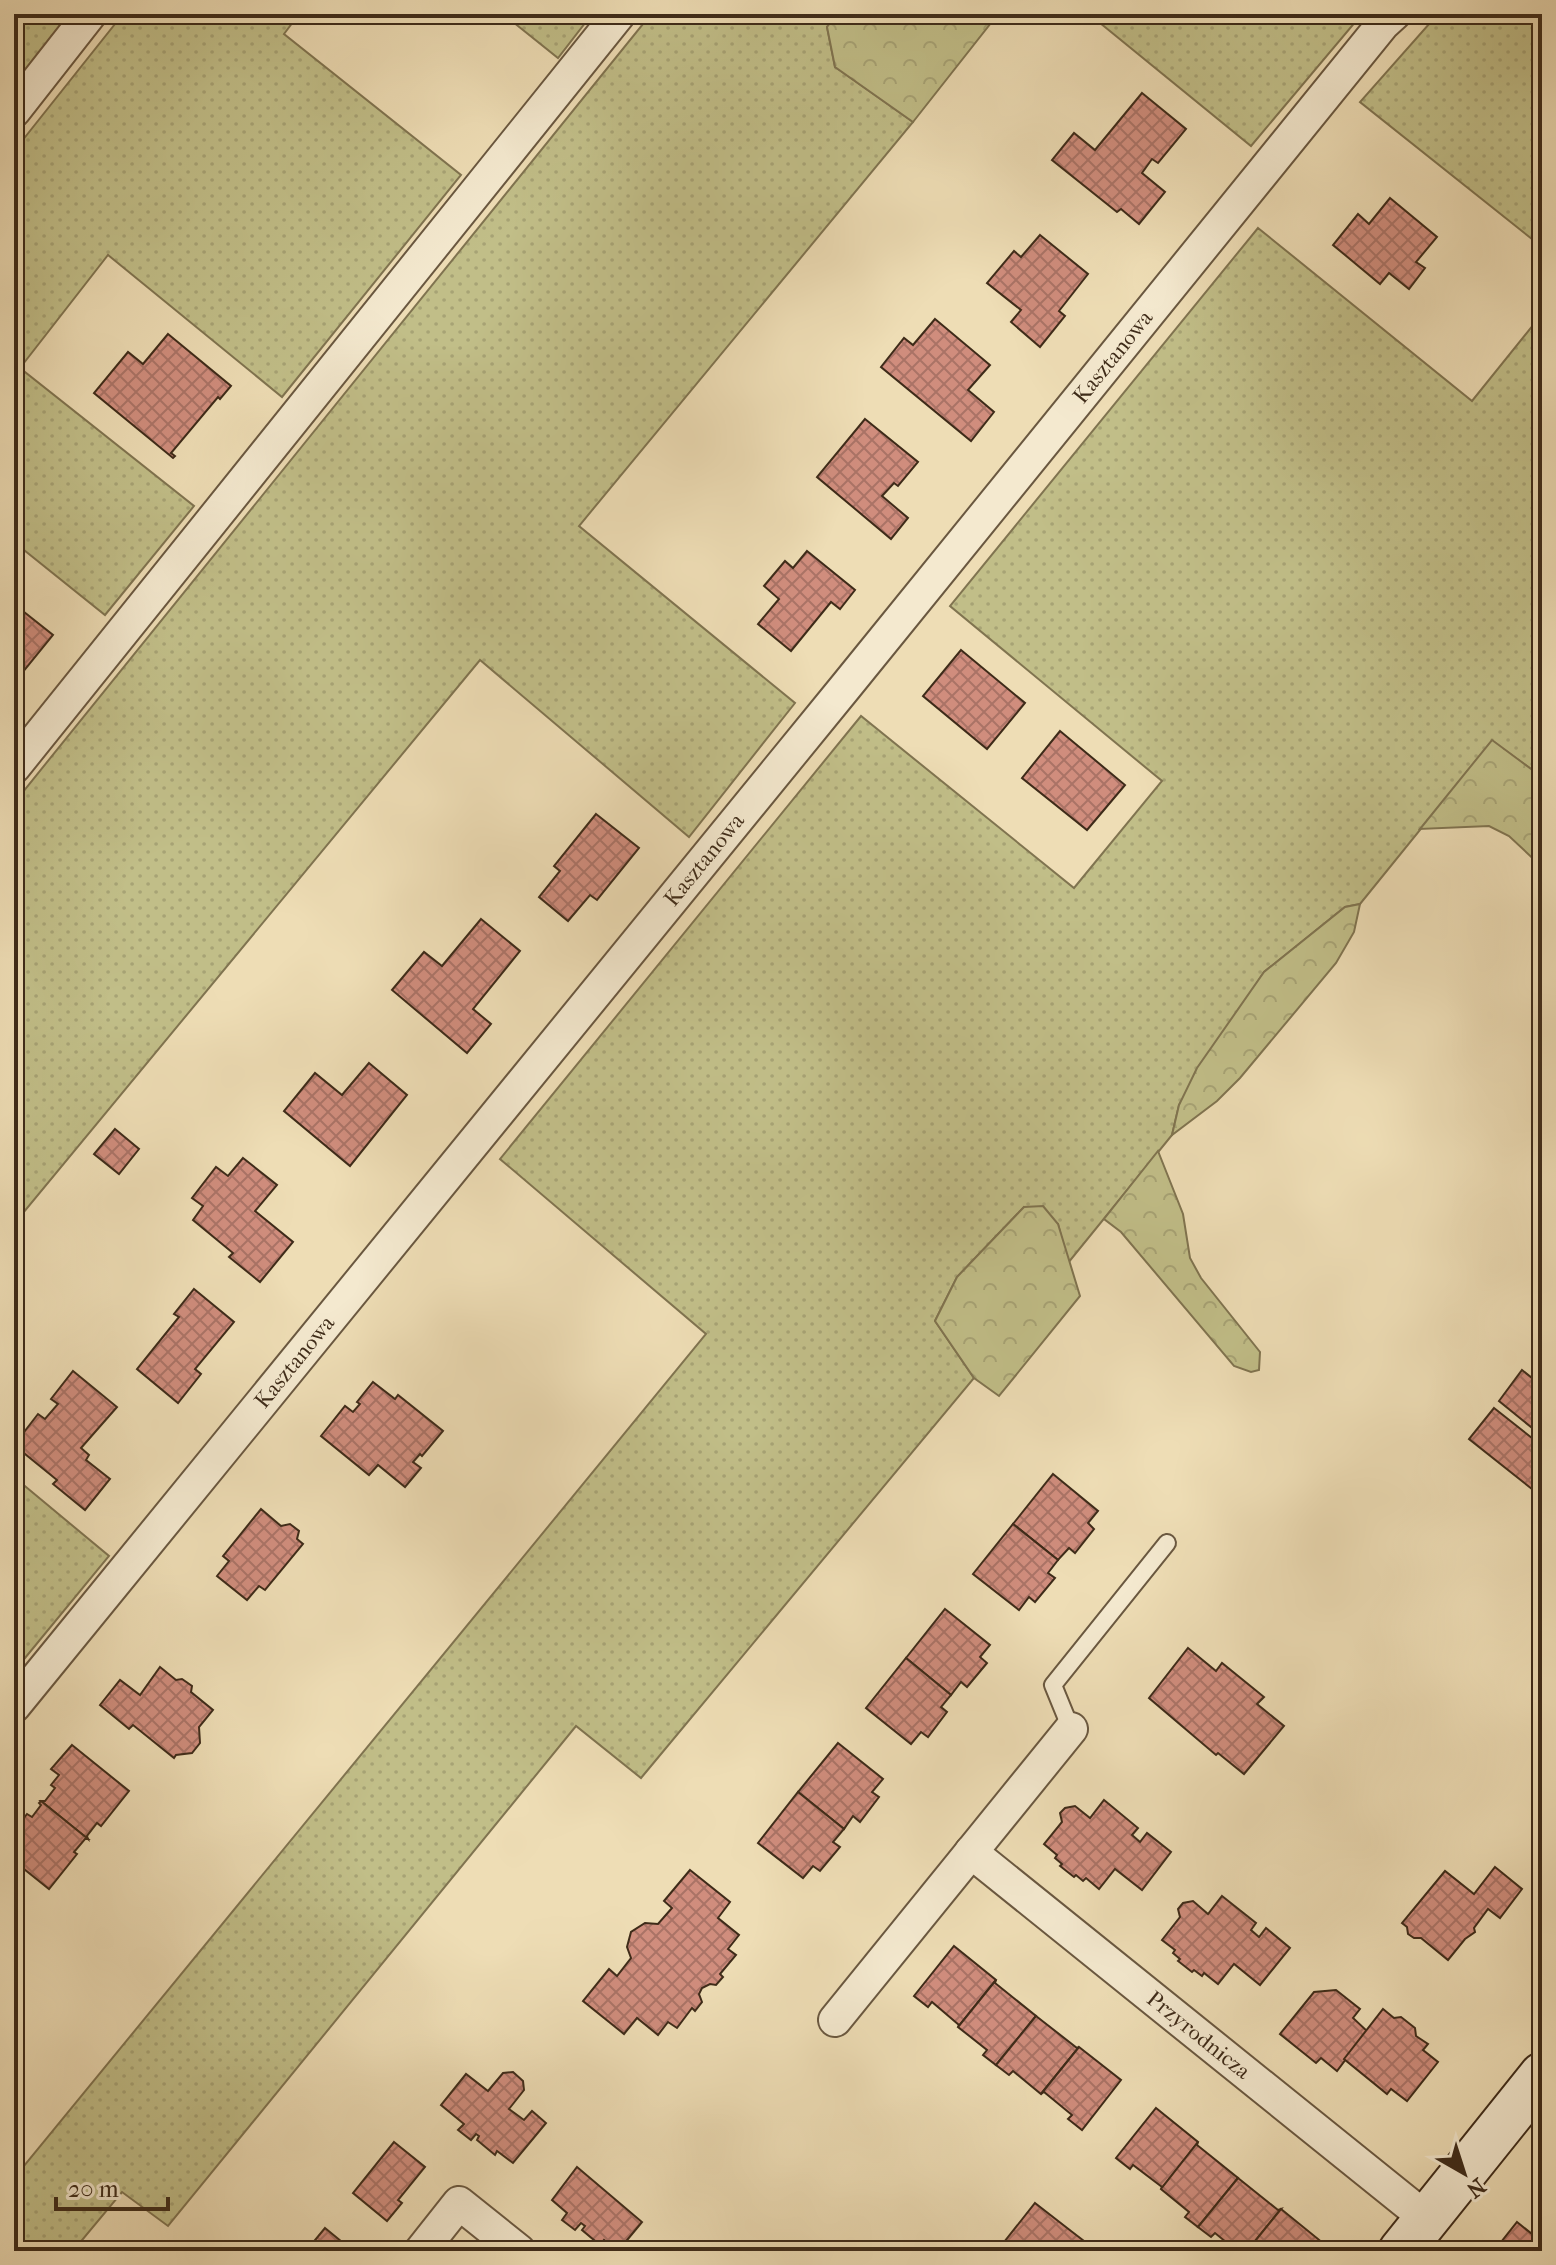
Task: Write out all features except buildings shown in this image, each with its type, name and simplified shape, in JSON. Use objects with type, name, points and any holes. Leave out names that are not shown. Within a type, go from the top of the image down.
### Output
[{"type":"street","points":[[14,111],[90,14]]},
{"type":"street","points":[[14,767],[619,14]]},
{"type":"street","name":"Kasztanowa","points":[[14,1706],[1394,14]]},
{"type":"street","points":[[835,2020],[1071,1729]]},
{"type":"street","name":"Przyrodnicza","points":[[971,1852],[1414,2235],[1542,2075]]},
{"type":"street","points":[[421,2251],[459,2203],[519,2251]]},
{"type":"lane","points":[[1071,1729],[1053,1685],[1167,1543]]},
{"type":"green space","points":[[14,14],[71,14],[14,86]]},
{"type":"green space","points":[[123,14],[299,14],[284,34],[461,175],[282,397],[108,255],[20,368],[194,506],[105,615],[14,542],[14,151]]},
{"type":"green space","points":[[503,14],[592,14],[558,58]]},
{"type":"green space","points":[[651,14],[837,14],[827,27],[835,67],[913,122],[579,526],[795,703],[689,837],[480,660],[14,1224],[14,803]]},
{"type":"green space","points":[[837,14],[998,14],[913,122],[835,67],[827,27]]},
{"type":"green space","points":[[1089,14],[1362,14],[1251,146]]},
{"type":"green space","points":[[1542,14],[1542,247],[1360,102],[1437,15]]},
{"type":"green space","points":[[1258,228],[1472,401],[1542,314],[1542,777],[1492,741],[1360,904],[1345,907],[1264,972],[1179,1105],[1172,1135],[1068,1263],[1058,1224],[1024,1207],[957,1277],[935,1321],[974,1378],[641,1778],[576,1726],[168,2226],[122,2192],[73,2251],[14,2251],[14,2178],[706,1334],[500,1159],[861,716],[1074,888],[1162,781],[950,606]]},
{"type":"green space","points":[[1492,740],[1542,777],[1542,867],[1509,836],[1489,826],[1420,829]]},
{"type":"green space","points":[[1360,904],[1354,932],[1336,963],[1240,1078],[1217,1101],[1172,1135],[1179,1105],[1197,1068],[1264,972],[1345,907]]},
{"type":"green space","points":[[1158,1151],[1183,1214],[1190,1258],[1201,1278],[1260,1352],[1259,1370],[1251,1372],[1234,1366],[1121,1232],[1104,1219]]},
{"type":"green space","points":[[1043,1206],[1058,1224],[1080,1296],[999,1396],[974,1378],[935,1321],[957,1277],[1024,1207]]},
{"type":"green space","points":[[14,1477],[109,1556],[25,1658],[14,1649]]}]
